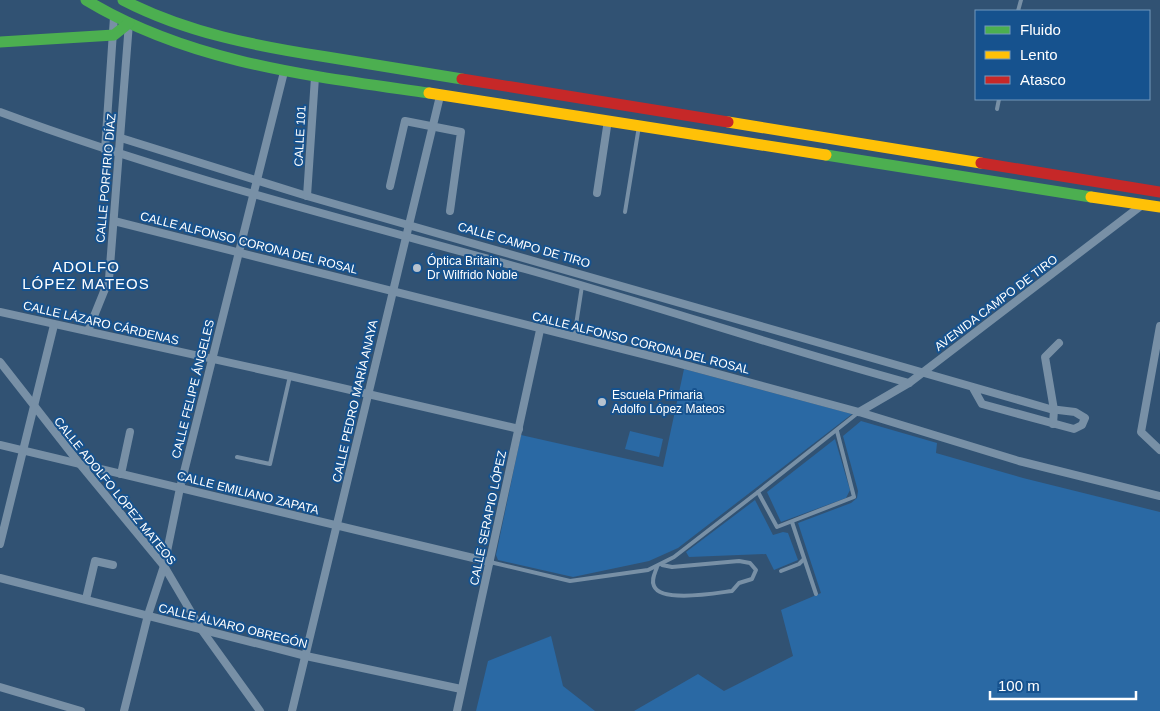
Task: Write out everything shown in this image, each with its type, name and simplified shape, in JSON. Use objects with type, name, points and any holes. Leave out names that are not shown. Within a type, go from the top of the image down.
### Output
[{"type":"main road","points":[[86,0],[114,17],[129,23],[220,56],[284,72],[624,122],[1049,192],[1160,207]]},
{"type":"main road","points":[[123,0],[157,16],[235,41],[1160,192]]},
{"type":"main road","points":[[0,42],[114,35],[129,23]]},
{"type":"main road","points":[[624,122],[627,106]]},
{"type":"main road","points":[[1049,192],[1052,174]]},
{"type":"street","name":"CALLE PORFIRIO DÍAZ","points":[[105,150],[114,17]]},
{"type":"street","name":"CALLE PORFIRIO DÍAZ","points":[[88,331],[109,279],[129,23]]},
{"type":"street","name":"CALLE FELIPE ÁNGELES","points":[[124,711],[148,616],[164,566],[180,488],[255,181],[284,72]]},
{"type":"street","name":"CALLE 101","points":[[307,196],[314,77]]},
{"type":"street","name":"CALLE PEDRO MARÍA ANAYA","points":[[292,711],[440,96]]},
{"type":"street","points":[[0,112],[120,155]]},
{"type":"street","points":[[597,193],[608,120]]},
{"type":"street","points":[[390,186],[405,121],[462,132],[450,211]]},
{"type":"street","name":"CALLE CAMPO DE TIRO","points":[[121,138],[255,181],[622,285],[731,319],[973,388],[1054,410],[1075,412],[1085,418],[1082,425],[1074,429],[1053,424]]},
{"type":"street","name":"CALLE CAMPO DE TIRO","points":[[120,155],[252,195],[582,286],[820,359],[909,383]]},
{"type":"street","name":"AVENIDA CAMPO DE TIRO","points":[[859,412],[909,383],[1142,205]]},
{"type":"street","name":"CALLE ALFONSO CORONA DEL ROSAL","points":[[114,221],[393,290],[540,330],[670,361],[859,412],[1019,461],[1160,496]]},
{"type":"street","points":[[619,297],[622,285]]},
{"type":"street","name":"CALLE LÁZARO CÁRDENAS","points":[[0,312],[519,429]]},
{"type":"street","points":[[728,331],[731,319]]},
{"type":"street","points":[[0,544],[54,324]]},
{"type":"street","points":[[1160,326],[1141,432],[1160,450]]},
{"type":"street","name":"CALLE SERAPIO LÓPEZ","points":[[457,711],[540,330]]},
{"type":"street","points":[[973,388],[982,404],[1053,424],[1054,410],[1045,357],[1059,344]]},
{"type":"street","points":[[820,359],[824,346]]},
{"type":"street","name":"CALLE ADOLFO LÓPEZ MATEOS","points":[[0,362],[79,464],[164,566],[201,629],[260,711]]},
{"type":"street","points":[[121,474],[130,432]]},
{"type":"street","name":"CALLE EMILIANO ZAPATA","points":[[0,445],[490,562]]},
{"type":"street","points":[[86,600],[95,561],[113,565]]},
{"type":"street","name":"CALLE ÁLVARO OBREGÓN","points":[[0,578],[306,656],[461,689]]},
{"type":"street","points":[[0,687],[80,711]]},
{"type":"lane","points":[[997,109],[999,100]]},
{"type":"lane","points":[[625,212],[639,125]]},
{"type":"lane","points":[[574,338],[582,286]]},
{"type":"lane","points":[[237,456],[270,464],[290,376]]},
{"type":"lane","points":[[490,562],[570,581],[648,570],[662,565],[837,431],[859,412]]},
{"type":"lane","points":[[758,492],[777,527],[854,497],[837,431]]},
{"type":"lane","points":[[792,522],[816,594]]},
{"type":"lane","points":[[781,571],[799,564],[804,559]]},
{"type":"lane","points":[[657,567],[653,577],[654,586],[660,594],[670,596],[732,591],[739,583],[752,579],[756,570],[750,563],[740,561],[672,567],[662,565]]},
{"type":"shaded area","points":[[684,369],[852,414],[678,548],[649,561],[573,577],[498,560],[496,555],[521,435],[663,467]]},
{"type":"shaded area","points":[[861,421],[937,443],[936,453],[1023,478],[1160,512],[1160,711],[634,711],[698,674],[724,691],[793,656],[781,610],[821,593],[798,523],[851,503],[857,498],[858,491],[843,436]]},
{"type":"shaded area","points":[[630,431],[663,439],[659,457],[625,449]]},
{"type":"shaded area","points":[[835,439],[850,490],[846,498],[781,522],[767,492]]},
{"type":"shaded area","points":[[755,500],[773,535],[783,532],[788,533],[798,560],[774,570],[766,554],[689,557],[686,552]]},
{"type":"shaded area","points":[[551,636],[563,686],[595,711],[476,711],[488,661]]},
{"type":"traffic: fast","points":[[86,0],[126,21],[167,39],[209,53],[296,73],[429,93]]},
{"type":"traffic: fast","points":[[123,0],[172,21],[222,37],[300,53],[462,79]]},
{"type":"traffic: fast","points":[[0,42],[114,35],[129,23]]},
{"type":"traffic: fast","points":[[826,155],[1091,197]]},
{"type":"traffic: slow","points":[[429,93],[826,155]]},
{"type":"traffic: slow","points":[[728,122],[981,163]]},
{"type":"traffic: slow","points":[[1091,197],[1160,207]]},
{"type":"traffic: jam","points":[[462,79],[728,122]]},
{"type":"traffic: jam","points":[[981,163],[1160,192]]},
{"type":"place","name":"Óptica Britain, Dr Wilfrido Noble","points":[[417,268]]},
{"type":"place","name":"Escuela Primaria Adolfo López Mateos","points":[[602,402]]},
{"type":"district","name":"ADOLFO LÓPEZ MATEOS","points":[[86,276]]}]
